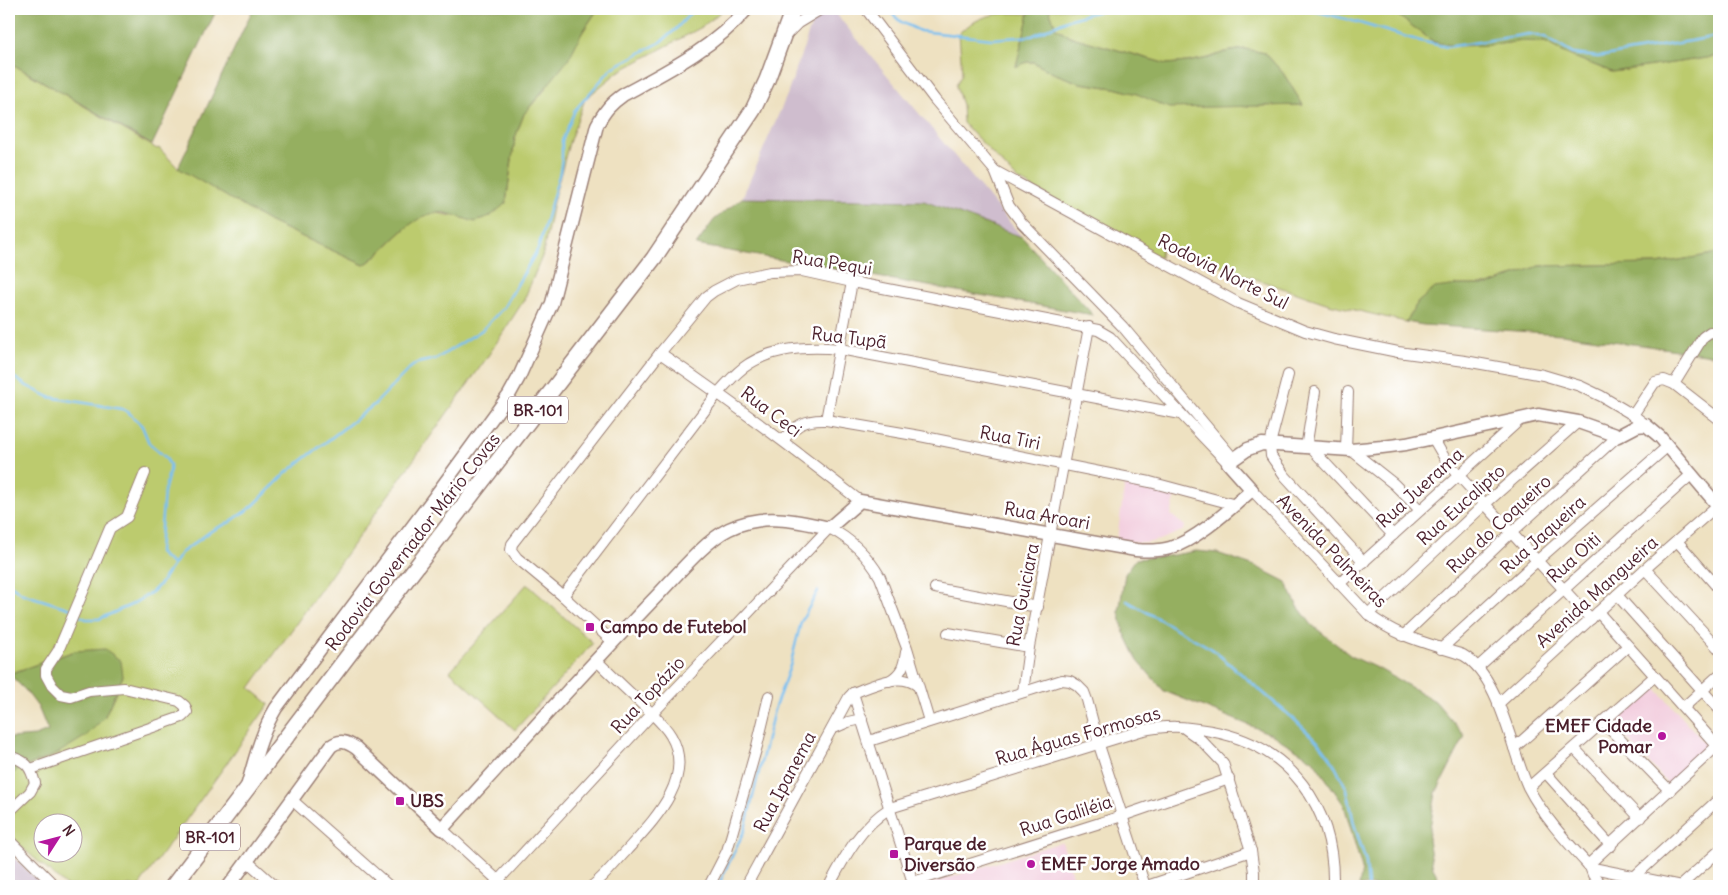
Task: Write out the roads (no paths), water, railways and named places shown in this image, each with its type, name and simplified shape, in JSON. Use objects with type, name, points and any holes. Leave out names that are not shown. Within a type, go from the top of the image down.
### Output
[{"type":"main road","name":"Rodovia Governador Mário Covas","points":[[173,886],[654,258],[753,110],[767,80],[794,9]]},
{"type":"street","points":[[246,789],[267,723],[276,708],[433,499],[509,395],[519,377],[552,303],[597,125],[604,111],[623,95],[692,57],[714,42],[747,9]]},
{"type":"street","points":[[785,35],[798,23],[821,9]]},
{"type":"street","name":"Rodovia Norte Sul","points":[[866,9],[935,100],[996,171],[1238,303],[1272,319],[1334,339],[1389,351],[1465,361],[1543,375],[1580,386],[1633,415],[1656,433],[1719,505]]},
{"type":"street","points":[[996,171],[1009,206],[1022,224],[1123,328],[1233,464],[1252,480],[1252,490]]},
{"type":"street","name":"Rua Pequi","points":[[563,596],[517,558],[511,550],[512,544],[660,353],[706,297],[737,279],[770,272],[794,271],[816,273],[852,282],[1098,330],[1110,337],[1181,414],[1233,464]]},
{"type":"street","points":[[826,420],[852,282]]},
{"type":"street","name":"Rua Guiciara","points":[[1023,692],[1029,647],[1038,607],[1062,465],[1089,328]]},
{"type":"street","points":[[1674,384],[1703,337],[1710,332],[1719,333]]},
{"type":"street","name":"Rua Tupã","points":[[563,596],[718,393],[744,367],[765,355],[803,348],[840,349],[1181,414]]},
{"type":"street","name":"Rua Ceci","points":[[660,353],[783,440],[860,500]]},
{"type":"street","points":[[1288,374],[1270,444],[1271,456],[1284,476],[1364,562]]},
{"type":"street","points":[[1633,415],[1654,382],[1664,380],[1674,384],[1719,419]]},
{"type":"street","points":[[1308,448],[1315,392]]},
{"type":"street","points":[[1348,392],[1348,450]]},
{"type":"street","points":[[1233,464],[1255,446],[1270,444],[1348,450],[1406,444],[1523,417],[1545,416],[1578,422],[1618,436],[1637,426],[1646,425]]},
{"type":"street","name":"Rua Juerama","points":[[1339,584],[1523,417]]},
{"type":"street","name":"Rua Tiri","points":[[783,440],[802,423],[826,420],[920,436],[1150,482],[1236,504]]},
{"type":"street","name":"Rua Eucalipto","points":[[1368,614],[1485,504],[1578,422]]},
{"type":"street","name":"Rua do Coqueiro","points":[[1404,636],[1511,533],[1618,436]]},
{"type":"street","points":[[1433,438],[1444,458],[1458,476],[1564,589],[1628,646],[1718,747],[1589,866]]},
{"type":"street","name":"Rua Jaqueira","points":[[1441,649],[1538,560],[1668,446]]},
{"type":"street","points":[[1308,448],[1393,535]]},
{"type":"street","points":[[1348,450],[1394,484],[1420,510]]},
{"type":"street","points":[[1233,464],[1236,504]]},
{"type":"street","points":[[31,769],[182,717],[186,712],[185,706],[179,701],[124,688],[89,691],[71,696],[61,694],[52,686],[46,675],[46,669],[58,651],[110,528],[127,517],[145,473]]},
{"type":"street","name":"Rua Oiti","points":[[1478,667],[1692,474]]},
{"type":"street","name":"Rua Aroari","points":[[860,500],[1136,550],[1162,550],[1185,542],[1252,490]]},
{"type":"street","name":"Avenida Palmeiras","points":[[1252,490],[1339,584],[1378,622],[1404,636],[1463,655],[1478,667],[1498,704],[1528,787],[1556,829],[1589,866],[1603,886]]},
{"type":"street","points":[[828,528],[860,500]]},
{"type":"street","name":"Avenida Mangueira","points":[[1498,704],[1645,569],[1719,505]]},
{"type":"street","points":[[442,829],[596,660],[705,546],[729,529],[755,521],[777,518],[828,528],[851,542],[874,567],[880,578],[906,648],[930,721]]},
{"type":"street","name":"Rua Topázio","points":[[498,885],[652,714],[828,528]]},
{"type":"street","points":[[1677,541],[1719,589]]},
{"type":"street","points":[[1645,569],[1719,649]]},
{"type":"street","points":[[935,588],[1038,607]]},
{"type":"street","points":[[1617,595],[1719,709]]},
{"type":"street","points":[[563,596],[613,642]]},
{"type":"street","points":[[948,633],[1029,647]]},
{"type":"street","points":[[1514,748],[1628,646]]},
{"type":"street","points":[[906,648],[902,669],[896,676],[890,680],[853,693],[914,884]]},
{"type":"street","points":[[592,886],[665,806],[677,774],[678,761],[676,747],[667,730],[596,660]]},
{"type":"street","points":[[1684,707],[1719,675]]},
{"type":"street","points":[[1528,787],[1655,676]]},
{"type":"street","points":[[890,680],[909,680],[918,686]]},
{"type":"street","points":[[869,741],[1062,680],[1074,682],[1084,692],[1099,745],[1146,886],[1251,851]]},
{"type":"street","name":"Rua Ipanema","points":[[746,886],[853,693]]},
{"type":"street","points":[[710,886],[727,851],[769,696]]},
{"type":"street","points":[[832,729],[848,722],[862,720]]},
{"type":"street","points":[[1603,722],[1670,791]]},
{"type":"street","points":[[1181,726],[1201,740],[1222,763],[1229,779],[1251,851],[1254,886]]},
{"type":"street","name":"Rua Águas Formosas","points":[[831,884],[858,837],[876,816],[890,808],[1140,731],[1160,727],[1181,726],[1226,734],[1246,741],[1265,750],[1286,766],[1302,783],[1326,828],[1333,858],[1333,886]]},
{"type":"street","points":[[229,886],[331,746],[337,742],[345,742],[356,748],[498,885]]},
{"type":"street","points":[[1574,748],[1640,818]]},
{"type":"street","points":[[9,756],[21,760],[31,769],[34,783],[30,792],[9,812]]},
{"type":"street","points":[[1546,773],[1611,846]]},
{"type":"street","name":"Rua Galiléia","points":[[914,884],[1229,779]]},
{"type":"street","points":[[1634,877],[1719,799]]},
{"type":"street","points":[[292,800],[389,886]]},
{"type":"street","points":[[9,840],[55,886]]},
{"type":"street","points":[[1589,866],[1681,886],[1719,852]]},
{"type":"street","points":[[247,861],[275,886]]},
{"type":"waterway","points":[[80,616],[86,619],[99,619],[131,605],[152,592],[160,584],[181,553],[211,531],[230,522],[253,506],[286,473],[375,404],[410,368],[417,363],[436,359],[482,330],[504,307],[538,249],[560,172],[562,141],[575,110],[612,68],[661,42],[694,9]]},
{"type":"waterway","points":[[887,9],[901,22],[920,31],[992,39],[1032,36],[1067,20],[1106,9]]},
{"type":"waterway","points":[[1306,9],[1447,47],[1529,34],[1545,37],[1573,54],[1598,57],[1719,36]]},
{"type":"waterway","points":[[9,374],[49,397],[122,409],[128,412],[142,426],[149,443],[165,457],[170,465],[164,492],[159,551],[172,564]]},
{"type":"waterway","points":[[9,584],[23,594],[71,609]]},
{"type":"waterway","points":[[718,886],[745,829],[774,710],[790,666],[801,622],[818,591]]},
{"type":"waterway","points":[[1127,601],[1212,649],[1321,745],[1330,757],[1347,789],[1354,824],[1366,862],[1368,886]]},
{"type":"place","name":"Campo de Futebol","points":[[590,627]]},
{"type":"place","name":"EMEF Cidade Pomar","points":[[1662,736]]},
{"type":"place","name":"UBS","points":[[400,801]]},
{"type":"place","name":"Parque de Diversão","points":[[894,854]]},
{"type":"place","name":"EMEF Jorge Amado","points":[[1031,864]]}]
